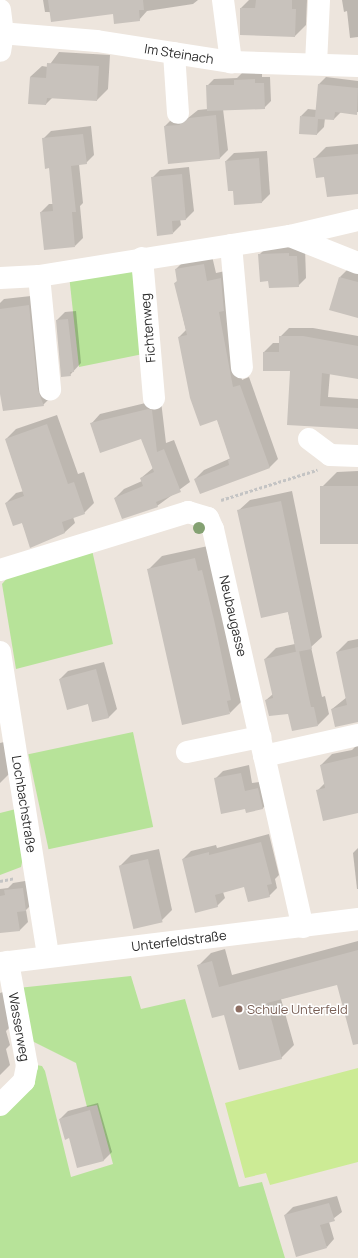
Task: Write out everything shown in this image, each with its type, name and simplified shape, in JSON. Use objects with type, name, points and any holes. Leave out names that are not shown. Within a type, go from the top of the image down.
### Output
[{"type":"street","points":[[223,0],[231,62]]},
{"type":"street","points":[[316,64],[319,0]]},
{"type":"street","points":[[0,10],[1,39]]},
{"type":"street","name":"Im Steinach","points":[[1,39],[97,42],[231,62],[358,66]]},
{"type":"street","points":[[174,53],[178,113]]},
{"type":"street","points":[[0,278],[39,276],[142,258],[290,236],[358,220]]},
{"type":"street","points":[[290,236],[358,263]]},
{"type":"street","points":[[231,245],[242,368]]},
{"type":"street","name":"Fichtenweg","points":[[142,258],[154,398]]},
{"type":"street","points":[[39,276],[50,389]]},
{"type":"street","points":[[309,439],[330,455],[358,456]]},
{"type":"street","name":"Neubaugasse","points":[[0,570],[188,512],[208,518],[303,927]]},
{"type":"street","name":"Lochbachstraße","points":[[0,652],[48,956]]},
{"type":"street","points":[[187,752],[262,746],[358,735]]},
{"type":"street","name":"Unterfeldstraße","points":[[4,963],[48,956],[303,927],[358,919]]},
{"type":"street","name":"Wasserweg","points":[[0,1105],[24,1081],[27,1066],[4,963]]},
{"type":"path","points":[[218,499],[223,501],[321,469]]},
{"type":"green space","points":[[132,270],[148,353],[79,367],[69,275]]},
{"type":"green space","points":[[92,550],[113,644],[16,669],[2,584],[9,576]]},
{"type":"green space","points":[[133,732],[153,827],[49,849],[28,754]]},
{"type":"green space","points":[[16,809],[23,858],[21,867],[0,875],[0,813]]},
{"type":"green space","points":[[131,976],[141,1009],[185,999],[239,1187],[262,1182],[285,1258],[0,1258],[0,1112],[36,1065],[42,1066],[45,1071],[71,1177],[113,1164],[97,1105],[87,1107],[76,1063],[32,1041],[18,988]]},
{"type":"green space","points":[[358,1068],[358,1162],[270,1185],[266,1173],[245,1178],[225,1103]]},
{"type":"building","points":[[48,0],[143,0],[144,10],[139,10],[140,21],[114,24],[113,14],[51,22]]},
{"type":"building","points":[[256,0],[292,0],[292,9],[296,9],[295,37],[240,35],[240,8],[255,8]]},
{"type":"building","points":[[47,63],[99,66],[97,101],[47,98],[46,105],[28,104],[30,77],[46,78]]},
{"type":"building","points":[[255,79],[255,83],[264,83],[265,109],[207,111],[206,85],[234,85],[234,80]]},
{"type":"building","points":[[318,84],[358,88],[357,115],[335,112],[334,120],[318,119],[317,135],[299,134],[300,116],[315,117]]},
{"type":"building","points":[[216,115],[220,159],[168,164],[164,126],[179,125],[189,118]]},
{"type":"building","points":[[83,134],[87,164],[71,166],[76,212],[72,212],[75,247],[44,250],[40,212],[53,211],[49,168],[45,169],[42,138]]},
{"type":"building","points":[[358,154],[358,194],[327,197],[324,177],[316,178],[313,158]]},
{"type":"building","points":[[259,158],[262,203],[234,205],[233,191],[228,191],[225,161]]},
{"type":"building","points":[[182,174],[186,220],[172,221],[173,234],[157,236],[151,177]]},
{"type":"building","points":[[289,253],[289,256],[297,256],[299,287],[269,288],[268,281],[260,282],[258,254]]},
{"type":"building","points":[[204,264],[207,281],[221,278],[224,311],[219,312],[233,387],[240,385],[270,468],[200,494],[194,479],[229,465],[228,460],[230,459],[217,420],[200,426],[190,398],[178,337],[187,335],[174,283],[177,282],[175,269]]},
{"type":"building","points":[[339,277],[358,282],[358,318],[329,310]]},
{"type":"building","points":[[29,305],[38,390],[44,406],[3,411],[0,394],[0,309]]},
{"type":"building","points":[[68,319],[74,372],[70,372],[71,376],[61,377],[56,320]]},
{"type":"building","points":[[279,336],[303,336],[358,346],[358,379],[322,373],[320,406],[358,408],[358,429],[287,425],[290,371],[263,371],[263,352],[279,352]]},
{"type":"building","points":[[148,409],[152,410],[157,452],[164,449],[181,492],[156,502],[158,507],[122,519],[114,498],[143,486],[140,478],[154,472],[141,439],[100,453],[90,423]]},
{"type":"building","points":[[47,424],[68,484],[74,482],[85,514],[62,522],[65,533],[30,548],[22,523],[13,526],[5,503],[24,496],[5,439]]},
{"type":"building","points":[[320,486],[358,486],[358,544],[320,544]]},
{"type":"building","points":[[281,501],[312,649],[296,652],[288,612],[261,618],[237,510]]},
{"type":"building","points":[[195,558],[198,571],[202,570],[215,624],[231,700],[227,701],[230,714],[182,725],[147,569]]},
{"type":"building","points":[[358,647],[358,722],[335,727],[331,709],[347,705],[336,652]]},
{"type":"building","points":[[299,651],[311,707],[314,707],[318,726],[292,731],[288,714],[269,716],[265,700],[273,698],[264,659]]},
{"type":"building","points":[[96,669],[109,718],[92,722],[88,704],[67,710],[59,679]]},
{"type":"building","points":[[358,756],[358,813],[323,821],[316,790],[325,788],[320,765]]},
{"type":"building","points":[[241,773],[245,791],[258,788],[263,809],[246,813],[245,809],[221,814],[214,778]]},
{"type":"building","points":[[261,842],[272,884],[267,885],[270,897],[248,902],[244,887],[215,895],[218,907],[195,913],[182,859],[209,852],[209,855]]},
{"type":"building","points":[[148,859],[163,922],[133,929],[119,866]]},
{"type":"building","points":[[23,888],[26,911],[17,912],[20,931],[0,933],[0,896],[5,895],[4,890]]},
{"type":"building","name":"Schule Unterfeld","points":[[358,950],[358,1044],[353,1045],[337,985],[267,1003],[282,1059],[239,1070],[224,1015],[212,1018],[197,965],[212,961],[219,987]]},
{"type":"building","points":[[90,1110],[104,1161],[77,1168],[69,1138],[65,1140],[59,1119]]},
{"type":"building","points":[[329,1203],[335,1221],[320,1225],[327,1248],[296,1257],[284,1215]]},
{"type":"place","name":"Schule Unterfeld","points":[[239,1009]]}]
